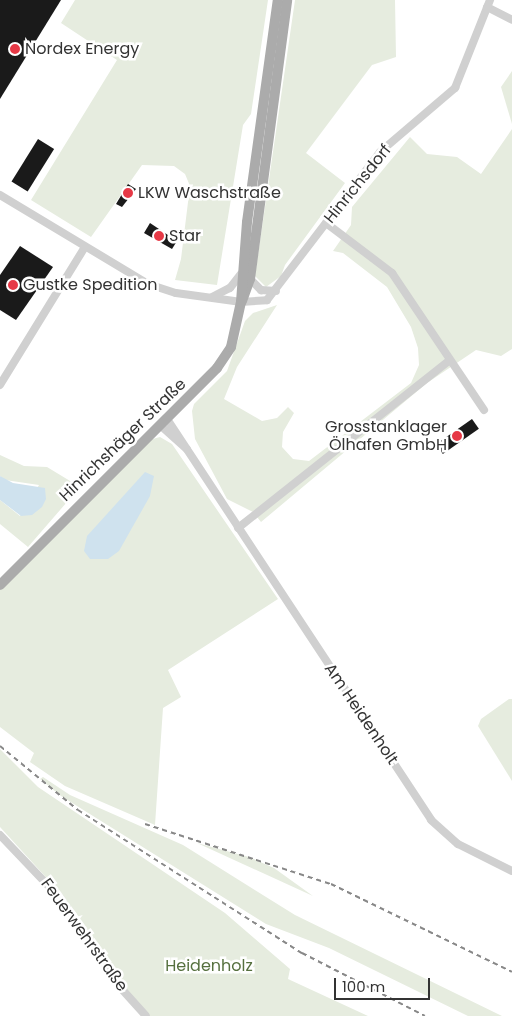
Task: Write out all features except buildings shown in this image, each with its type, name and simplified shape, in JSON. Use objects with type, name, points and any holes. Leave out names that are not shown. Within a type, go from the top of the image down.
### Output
[{"type":"main road","name":"Hinrichshäger Straße","points":[[246,277],[278,0]]},
{"type":"main road","name":"Hinrichshäger Straße","points":[[0,585],[164,422],[227,355],[246,277],[287,0]]},
{"type":"street","name":"Hinrichsdorf","points":[[0,195],[148,284],[211,298],[241,302],[260,302],[276,291],[380,152],[455,88],[488,3],[512,20]]},
{"type":"street","points":[[326,223],[392,273],[482,411]]},
{"type":"street","points":[[1,383],[85,247]]},
{"type":"street","points":[[211,298],[246,277],[261,290],[276,291]]},
{"type":"street","points":[[238,528],[449,361]]},
{"type":"street","name":"Am Heidenholt","points":[[164,422],[186,449],[431,820],[458,844],[512,871]]},
{"type":"street","name":"Feuerwehrstraße","points":[[0,835],[60,898],[119,986],[146,1016]]},
{"type":"green space","points":[[75,0],[268,0],[251,114],[243,125],[217,285],[175,280],[181,259],[190,186],[185,174],[174,166],[142,165],[91,237],[31,200],[117,60],[61,23]]},
{"type":"green space","points":[[295,0],[395,0],[396,57],[372,65],[306,153],[345,183],[285,265],[281,276],[266,287],[255,276]]},
{"type":"green space","points":[[512,71],[512,124],[501,87]]},
{"type":"green space","points":[[512,129],[512,349],[501,356],[476,350],[427,383],[261,522],[253,512],[227,499],[195,439],[192,411],[194,404],[227,371],[245,321],[253,313],[277,305],[237,367],[224,399],[262,421],[277,418],[288,407],[294,413],[283,432],[282,447],[293,459],[309,461],[411,383],[419,365],[418,348],[411,327],[387,287],[343,253],[333,251],[351,225],[352,207],[410,137],[427,154],[457,157],[481,174]]},
{"type":"green space","points":[[160,437],[172,444],[278,599],[168,670],[181,697],[163,708],[155,825],[65,786],[30,762],[34,753],[0,727],[0,590],[149,440]]},
{"type":"green space","points":[[0,455],[24,466],[47,467],[80,487],[28,547],[0,524],[0,500],[20,516],[39,485],[5,480],[0,476]]},
{"type":"green space","points":[[509,699],[512,699],[512,781],[478,726],[481,719]]},
{"type":"green space","name":"Heidenholz","points":[[0,749],[38,787],[225,913],[290,969],[288,979],[368,1016],[150,1016],[122,985],[64,897],[0,827]]},
{"type":"green space","points":[[43,777],[70,795],[183,845],[295,915],[502,1016],[468,1016],[329,948],[266,924],[61,796],[40,779]]},
{"type":"green space","points":[[197,843],[249,857],[274,868],[313,896]]},
{"type":"water","points":[[145,472],[154,476],[150,496],[119,551],[108,559],[90,559],[84,551],[87,536]]},
{"type":"water","points":[[0,476],[13,483],[45,488],[46,499],[42,507],[32,515],[21,516],[0,500]]},
{"type":"railway","points":[[0,746],[78,810],[302,953],[425,1016]]},
{"type":"railway","points":[[145,824],[331,884],[512,972]]},
{"type":"place","name":"Nordex Energy","points":[[15,49]]},
{"type":"place","name":"LKW Waschstraße","points":[[128,193]]},
{"type":"place","name":"Star","points":[[159,236]]},
{"type":"place","name":"Gustke Spedition","points":[[13,285]]},
{"type":"place","name":"Grosstanklager Ölhafen GmbH","points":[[457,436]]}]
